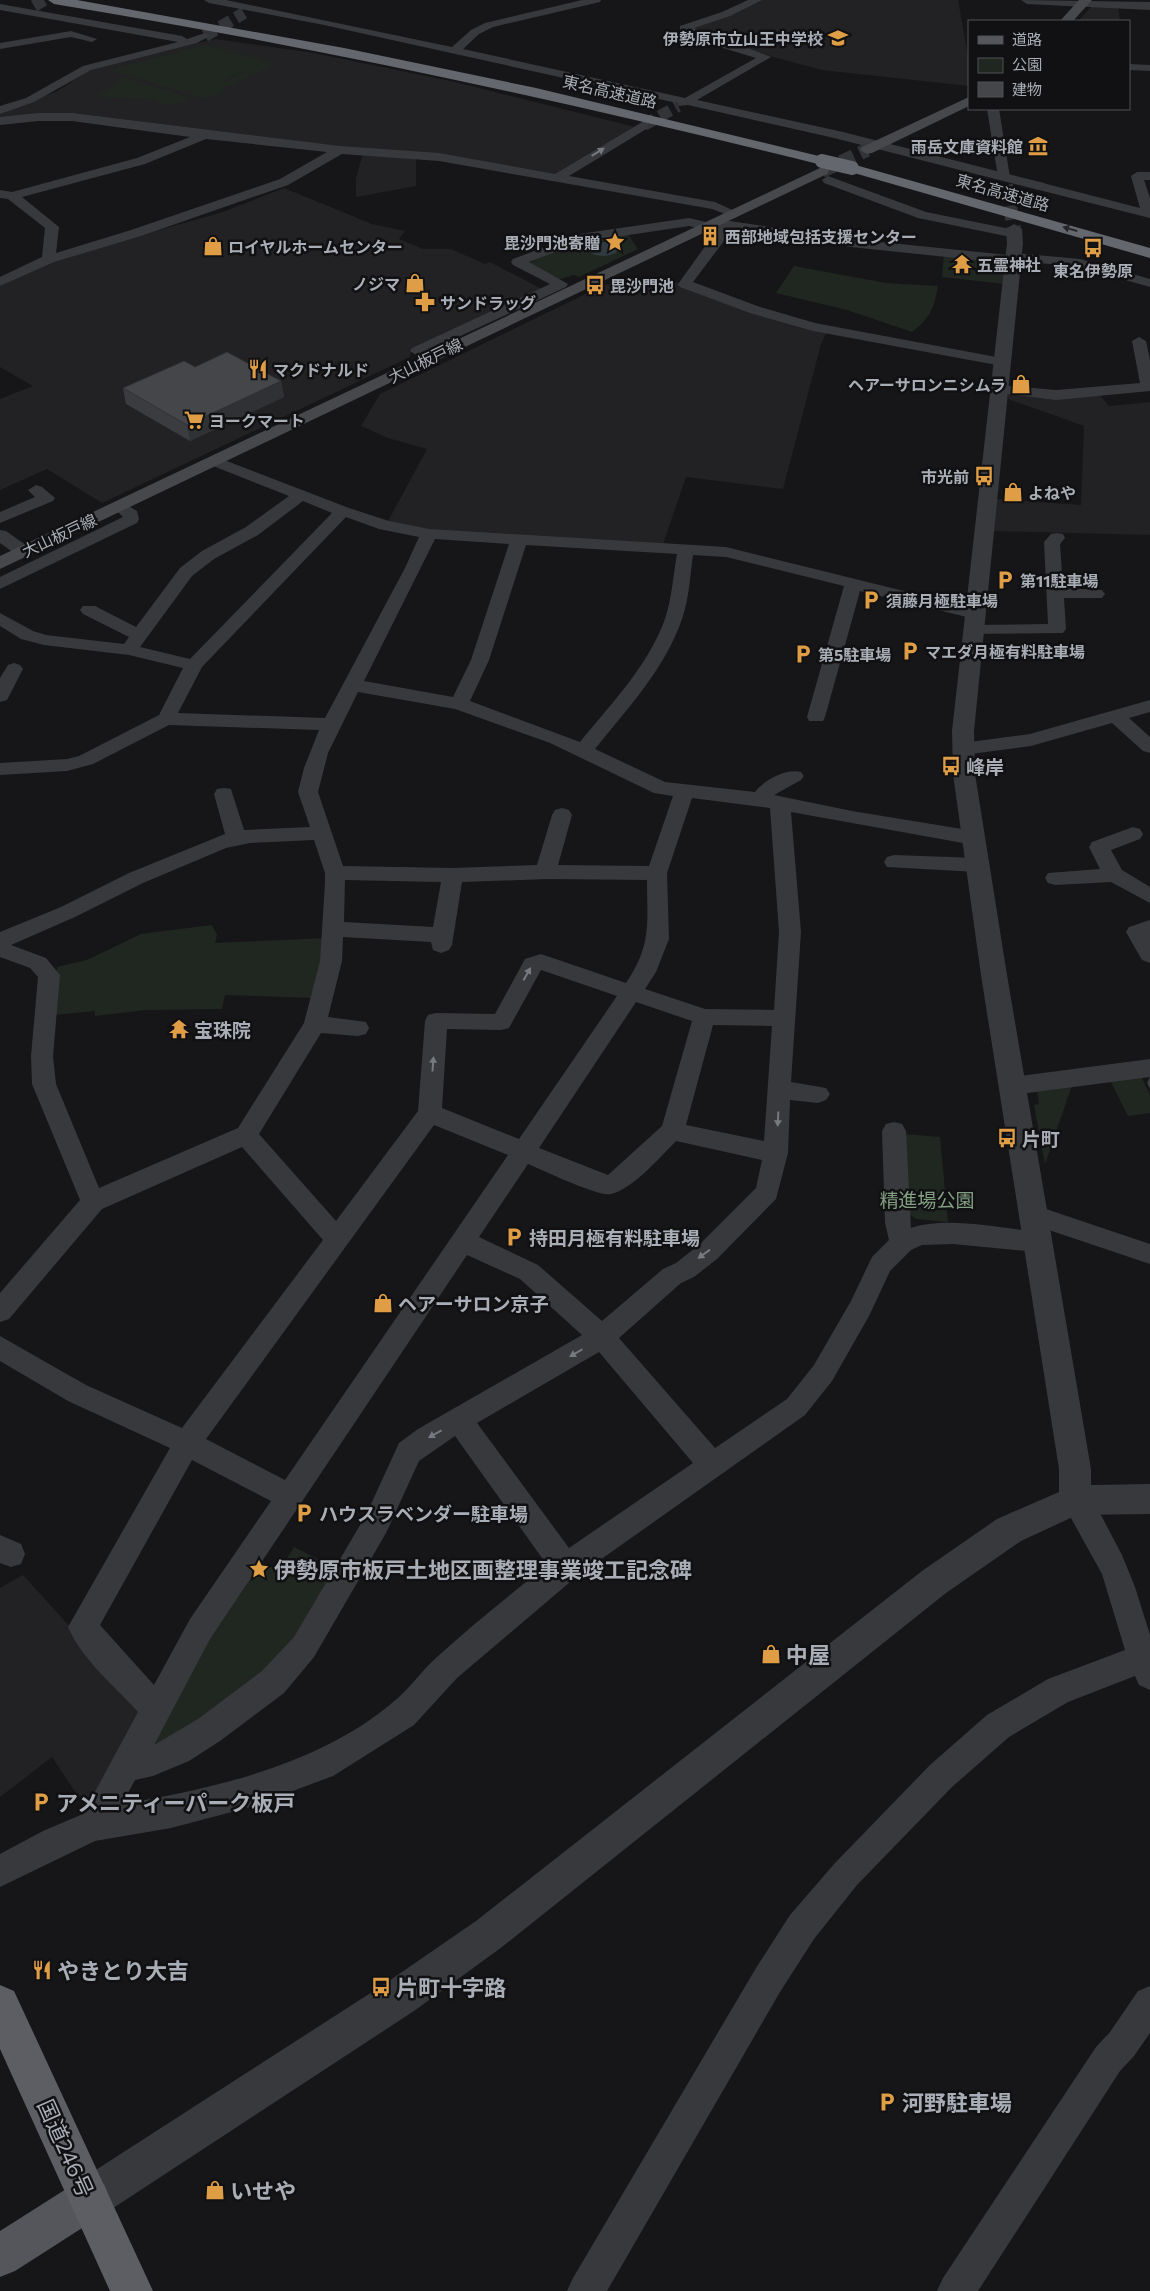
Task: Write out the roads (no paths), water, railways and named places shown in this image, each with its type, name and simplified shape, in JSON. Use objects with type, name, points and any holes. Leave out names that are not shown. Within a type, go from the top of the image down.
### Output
[{"type":"highway","name":"東名高速道路","points":[[54,0],[240,31],[483,80],[683,126],[824,170],[865,156],[1150,253]]},
{"type":"highway","name":"東名高速道路","points":[[109,0],[352,43],[495,72],[700,119],[838,154],[865,156],[1150,240]]},
{"type":"highway","name":"国道246号","points":[[0,2005],[132,2291]]},
{"type":"main road","points":[[1067,20],[1085,1]]},
{"type":"main road","points":[[865,156],[968,102]]},
{"type":"main road","name":"大山板戸線","points":[[0,563],[710,224],[732,219],[824,170]]},
{"type":"main road","points":[[0,2256],[89,2199]]},
{"type":"street","points":[[209,0],[248,10],[454,51],[682,104],[843,136],[865,156],[1038,186],[1149,214]]},
{"type":"street","points":[[454,51],[475,32],[488,25],[596,0]]},
{"type":"street","points":[[682,104],[765,57],[727,46],[684,28],[757,0]]},
{"type":"street","points":[[1027,0],[1085,1],[1150,6]]},
{"type":"street","points":[[0,7],[29,10],[81,23],[193,41]]},
{"type":"street","points":[[29,10],[38,24],[64,36]]},
{"type":"street","points":[[0,46],[71,34],[109,45],[126,57]]},
{"type":"street","points":[[0,110],[30,100],[87,68],[193,41],[205,36]]},
{"type":"street","points":[[1130,67],[1150,68]]},
{"type":"street","points":[[993,110],[1005,181]]},
{"type":"street","points":[[0,121],[38,117],[72,117],[205,135],[340,150],[439,157],[715,206],[732,219],[851,243],[1014,245]]},
{"type":"street","points":[[556,178],[644,125]]},
{"type":"street","points":[[6,195],[141,161],[205,135]]},
{"type":"street","points":[[0,282],[49,259],[136,233],[284,182],[340,150]]},
{"type":"street","points":[[824,170],[923,216],[1014,245],[1150,282]]},
{"type":"street","points":[[1149,214],[1136,176],[1150,176]]},
{"type":"street","points":[[6,195],[52,227],[49,259]]},
{"type":"street","points":[[732,219],[685,284],[762,312],[814,327],[1002,362]]},
{"type":"street","points":[[430,358],[418,351],[561,284],[518,262],[579,238],[689,222],[710,224]]},
{"type":"street","points":[[586,2291],[768,1980],[802,1927],[846,1874],[941,1776],[998,1726],[1059,1690],[1146,1667],[1116,1574],[1075,1500],[1075,1469],[977,865],[963,749],[974,622],[1014,245]]},
{"type":"street","points":[[999,389],[1056,395],[1149,387],[1139,341]]},
{"type":"street","points":[[214,461],[344,512],[385,525],[429,534],[726,552],[853,584],[974,622],[1057,629],[1052,542],[1057,538]]},
{"type":"street","points":[[129,650],[186,572],[208,555],[252,531],[301,495]]},
{"type":"street","points":[[0,518],[46,496]]},
{"type":"street","points":[[0,584],[131,519],[131,514],[120,506]]},
{"type":"street","points":[[166,719],[194,665],[344,512]]},
{"type":"street","points":[[0,1311],[93,1202],[246,1135],[315,1024],[331,961],[334,929],[335,872],[308,792],[308,780],[333,724],[414,568],[429,534]]},
{"type":"street","points":[[0,535],[24,552]]},
{"type":"street","points":[[458,704],[480,660],[520,540]]},
{"type":"street","points":[[583,751],[632,689],[663,641],[674,618],[686,549]]},
{"type":"street","points":[[816,716],[853,584]]},
{"type":"street","points":[[1055,593],[1096,594]]},
{"type":"street","points":[[89,610],[132,632],[140,634]]},
{"type":"street","points":[[0,618],[27,635],[44,640],[129,650],[194,665]]},
{"type":"street","points":[[353,686],[458,704],[557,739],[661,788],[770,801],[974,838]]},
{"type":"street","points":[[963,749],[1031,740],[1150,706]]},
{"type":"street","points":[[1116,716],[1150,747]]},
{"type":"street","points":[[0,769],[66,765],[86,760],[166,719],[333,724]]},
{"type":"street","points":[[128,1766],[153,1761],[178,1750],[209,1730],[273,1682],[304,1647],[376,1524],[409,1452],[428,1438],[602,1337],[672,1276],[685,1270],[708,1252],[767,1192],[776,1153],[782,1018],[788,976],[790,932],[768,790],[794,776]]},
{"type":"street","points":[[94,1825],[128,1766],[156,1709],[200,1629],[633,991],[652,959],[658,940],[657,873],[684,791]]},
{"type":"street","points":[[224,794],[236,837]]},
{"type":"street","points":[[548,872],[547,866],[562,815]]},
{"type":"street","points":[[0,941],[68,912],[136,878],[210,856],[236,837],[322,833]]},
{"type":"street","points":[[1114,876],[1099,847],[1133,834]]},
{"type":"street","points":[[894,862],[977,865]]},
{"type":"street","points":[[335,872],[453,876],[548,872],[657,873]]},
{"type":"street","points":[[334,929],[441,940],[453,876]]},
{"type":"street","points":[[1055,878],[1114,876],[1150,896]]},
{"type":"street","points":[[1150,927],[1138,932],[1150,955]]},
{"type":"street","points":[[0,949],[38,963],[49,975],[42,1056],[44,1084],[93,1202]]},
{"type":"street","points":[[156,1709],[100,1649],[83,1627],[187,1443],[430,1113],[436,1022],[500,1022],[532,964],[541,962],[633,991],[704,1017],[782,1018]]},
{"type":"street","points":[[430,1113],[524,1152],[609,1184],[618,1181],[672,1131],[704,1017]]},
{"type":"street","points":[[315,1024],[358,1028]]},
{"type":"street","points":[[1012,1086],[1150,1068]]},
{"type":"street","points":[[780,1090],[818,1094]]},
{"type":"street","points":[[672,1131],[776,1153]]},
{"type":"street","points":[[894,1131],[897,1223],[902,1243]]},
{"type":"street","points":[[246,1135],[337,1239]]},
{"type":"street","points":[[0,1871],[54,1842],[94,1825],[171,1812],[247,1792],[322,1765],[363,1741],[403,1714],[446,1668],[566,1567],[796,1407],[823,1373],[860,1308],[881,1264],[902,1243],[920,1235],[1036,1228],[1150,1254]]},
{"type":"street","points":[[463,1241],[529,1272],[602,1337],[712,1465]]},
{"type":"street","points":[[0,1346],[77,1393],[187,1443],[290,1497]]},
{"type":"street","points":[[460,1421],[566,1567]]},
{"type":"street","points":[[89,2199],[400,1997],[489,1934],[934,1582],[1009,1530],[1075,1500],[1123,1501],[1150,1498]]},
{"type":"street","points":[[956,2291],[1108,2059],[1122,2044],[1150,2003]]},
{"type":"tunnel","points":[[34,6],[44,0]]},
{"type":"tunnel","points":[[205,36],[244,13]]},
{"type":"tunnel","points":[[644,125],[678,106]]},
{"type":"tunnel","points":[[822,171],[867,150]]},
{"type":"tunnel","points":[[1006,185],[1014,229]]},
{"type":"place","name":"伊勢原市立山王中学校","points":[[838,38]]},
{"type":"place","name":"雨岳文庫資料館","points":[[1038,146]]},
{"type":"place","name":"西部地域包括支援センター","points":[[710,236]]},
{"type":"place","name":"毘沙門池寄贈","points":[[615,242]]},
{"type":"place","name":"ロイヤルホームセンター","points":[[213,246]]},
{"type":"place","name":"東名伊勢原","points":[[1093,248]]},
{"type":"place","name":"五霊神社","points":[[962,264]]},
{"type":"place","name":"ノジマ","points":[[415,283]]},
{"type":"place","name":"毘沙門池","points":[[595,285]]},
{"type":"place","name":"サンドラッグ","points":[[425,302]]},
{"type":"place","name":"マクドナルド","points":[[258,369]]},
{"type":"place","name":"ヘアーサロンニシムラ","points":[[1021,384]]},
{"type":"place","name":"ヨークマート","points":[[194,420]]},
{"type":"place","name":"市光前","points":[[984,476]]},
{"type":"place","name":"よねや","points":[[1013,492]]},
{"type":"place","name":"第11駐車場","points":[[1005,580]]},
{"type":"place","name":"須藤月極駐車場","points":[[871,600]]},
{"type":"place","name":"マエダ月極有料駐車場","points":[[910,651]]},
{"type":"place","name":"第5駐車場","points":[[803,654]]},
{"type":"place","name":"峰岸","points":[[951,766]]},
{"type":"place","name":"宝珠院","points":[[179,1029]]},
{"type":"place","name":"片町","points":[[1007,1138]]},
{"type":"place","name":"持田月極有料駐車場","points":[[514,1237]]},
{"type":"place","name":"ヘアーサロン京子","points":[[383,1303]]},
{"type":"place","name":"ハウスラベンダー駐車場","points":[[304,1513]]},
{"type":"place","name":"伊勢原市板戸土地区画整理事業竣工記念碑","points":[[259,1569]]},
{"type":"place","name":"中屋","points":[[771,1654]]},
{"type":"place","name":"アメニティーパーク板戸","points":[[41,1802]]},
{"type":"place","name":"やきとり大吉","points":[[42,1970]]},
{"type":"place","name":"片町十字路","points":[[381,1987]]},
{"type":"place","name":"河野駐車場","points":[[887,2102]]},
{"type":"place","name":"いせや","points":[[215,2190]]},
{"type":"park label","name":"精進場公園","points":[[927,1199]]}]
